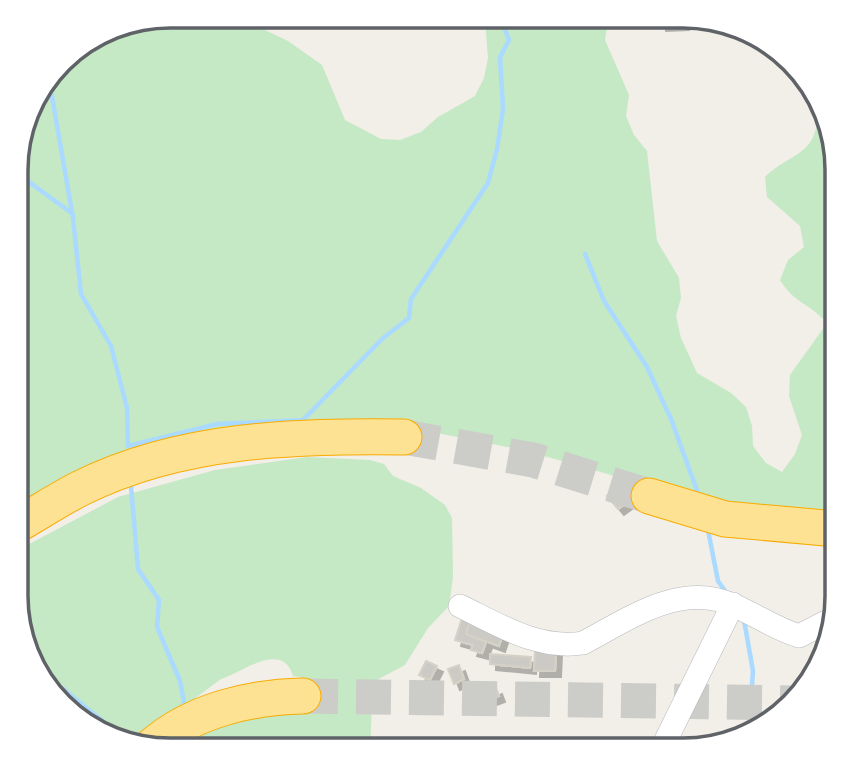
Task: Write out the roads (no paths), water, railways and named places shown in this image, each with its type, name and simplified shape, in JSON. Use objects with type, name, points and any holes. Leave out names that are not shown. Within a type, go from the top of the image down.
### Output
[{"type":"highway","points":[[28,518],[82,488],[153,460],[212,446],[300,436],[404,437]]},
{"type":"highway","points":[[649,496],[725,519],[825,528]]},
{"type":"highway","points":[[166,738],[205,715],[239,702],[269,696],[303,696]]},
{"type":"street","points":[[460,606],[531,640],[567,646],[583,643],[677,597],[708,598],[733,604],[778,630],[799,636],[822,624]]},
{"type":"street","points":[[667,738],[733,604]]},
{"type":"waterway","points":[[128,446],[217,424],[303,420],[383,338],[409,318],[411,299],[488,183],[503,109],[500,57],[509,40],[504,28]]},
{"type":"waterway","points":[[51,93],[73,218],[81,294],[111,346],[127,408],[128,446]]},
{"type":"waterway","points":[[28,181],[73,214]]},
{"type":"waterway","points":[[585,254],[604,301],[647,367],[671,419],[699,496]]},
{"type":"waterway","points":[[131,486],[138,569],[159,600],[157,627],[180,681],[185,708]]},
{"type":"waterway","points":[[708,530],[718,581],[728,595]]},
{"type":"waterway","points":[[744,620],[753,671],[749,721]]},
{"type":"waterway","points":[[62,688],[101,719]]},
{"type":"tunnel","points":[[404,437],[533,460],[649,496]]},
{"type":"tunnel","points":[[303,696],[777,703]]}]
